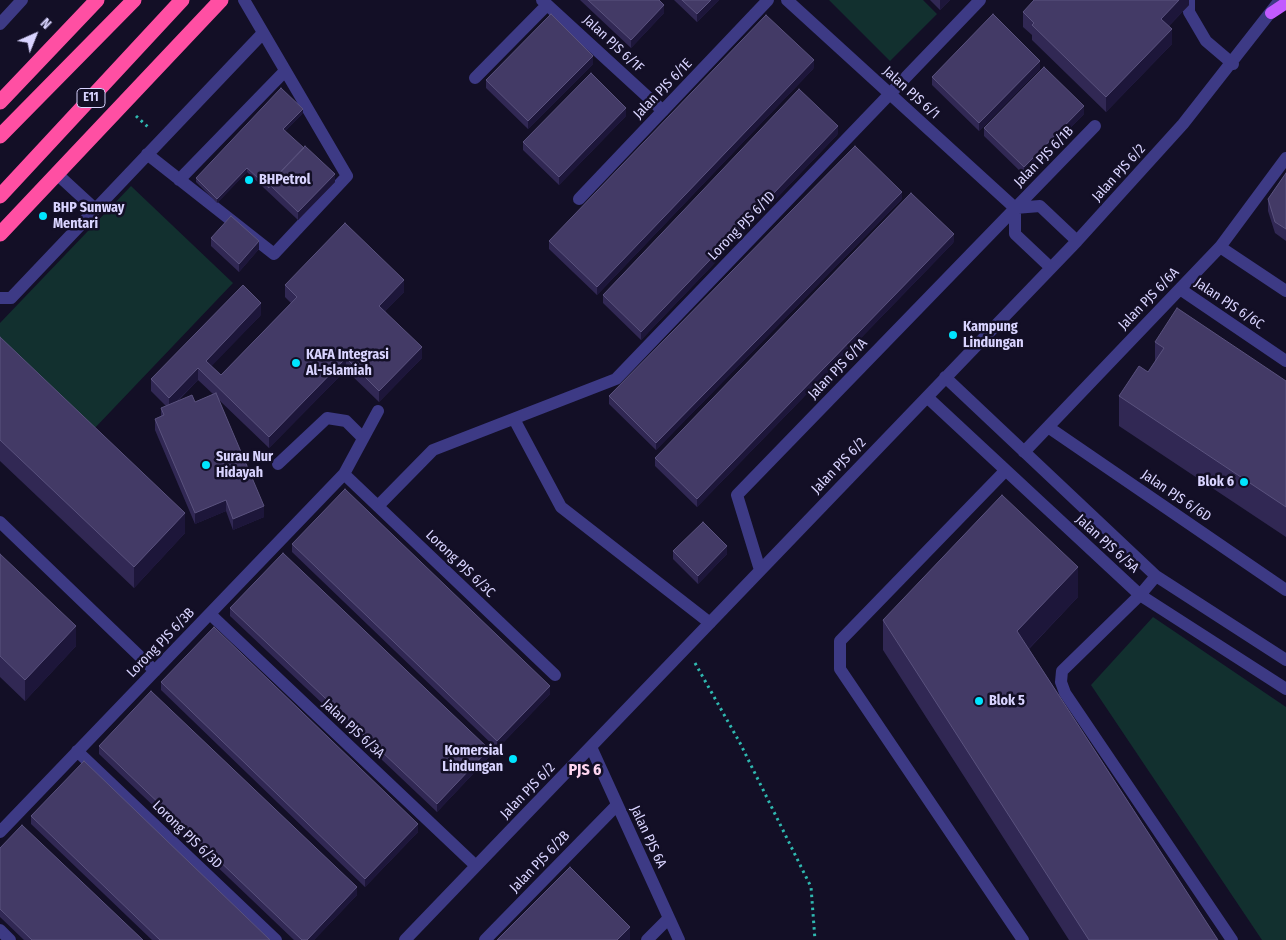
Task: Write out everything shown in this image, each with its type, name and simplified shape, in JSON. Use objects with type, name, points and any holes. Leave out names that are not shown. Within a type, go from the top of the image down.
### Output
[{"type":"highway","points":[[0,102],[97,0]]},
{"type":"highway","points":[[0,136],[134,0]]},
{"type":"highway","name":"E11","points":[[0,196],[182,0]]},
{"type":"highway","points":[[0,234],[221,0]]},
{"type":"main road","points":[[1270,13],[1286,3]]},
{"type":"street","points":[[0,24],[22,0]]},
{"type":"street","points":[[147,154],[274,254],[347,176],[244,0]]},
{"type":"street","name":"Jalan PJS 6/1E","points":[[579,199],[768,0]]},
{"type":"street","name":"Jalan PJS 6/1","points":[[787,0],[1015,208]]},
{"type":"street","name":"Lorong PJS 6/1D","points":[[514,419],[616,379],[980,0]]},
{"type":"street","points":[[1189,0],[1189,12],[1206,41],[1233,64]]},
{"type":"street","name":"Jalan PJS 6/2","points":[[405,940],[1077,241],[1183,124],[1233,64],[1280,0]]},
{"type":"street","points":[[475,78],[545,2]]},
{"type":"street","name":"Jalan PJS 6/1F","points":[[545,2],[663,111]]},
{"type":"street","points":[[0,298],[11,298],[263,33]]},
{"type":"street","points":[[179,180],[285,71]]},
{"type":"street","name":"Jalan PJS 6/1B","points":[[1015,208],[1095,126]]},
{"type":"street","name":"Jalan PJS 6/6A","points":[[1024,452],[1220,246],[1286,158]]},
{"type":"street","points":[[57,174],[95,209]]},
{"type":"street","points":[[1051,268],[1015,234],[1015,208],[1040,206],[1077,241]]},
{"type":"street","name":"Jalan PJS 6/1A","points":[[760,570],[737,495],[1015,208]]},
{"type":"street","points":[[1220,246],[1286,291]]},
{"type":"street","name":"Jalan PJS 6/6C","points":[[1180,289],[1286,361]]},
{"type":"street","name":"Jalan PJS 6/5A","points":[[945,377],[1156,576],[1286,660]]},
{"type":"street","name":"Jalan PJS 6/5A","points":[[927,397],[1140,595],[1286,689]]},
{"type":"street","name":"Lorong PJS 6/3B","points":[[0,832],[344,474],[378,411]]},
{"type":"street","points":[[278,464],[327,418],[346,422],[363,438]]},
{"type":"street","points":[[378,506],[433,450],[514,419],[561,506],[710,623]]},
{"type":"street","name":"Jalan PJS 6/6D","points":[[1048,427],[1286,590]]},
{"type":"street","points":[[1005,471],[840,641],[840,669],[1023,940]]},
{"type":"street","name":"Lorong PJS 6/3C","points":[[344,474],[555,675]]},
{"type":"street","points":[[0,522],[155,671]]},
{"type":"street","points":[[1156,576],[1140,595],[1062,671],[1061,682],[1065,694],[1232,940]]},
{"type":"street","name":"Jalan PJS 6/3A","points":[[210,614],[476,866]]},
{"type":"street","name":"Jalan PJS 6A","points":[[591,747],[616,806],[679,940]]},
{"type":"street","name":"Lorong PJS 6/3D","points":[[77,751],[276,940]]},
{"type":"street","name":"Jalan PJS 6/2B","points":[[485,940],[616,806]]},
{"type":"street","points":[[646,940],[669,918]]},
{"type":"street","points":[[0,930],[10,940]]},
{"type":"path","points":[[687,646],[714,701],[740,743],[811,887],[815,940]]},
{"type":"green space","points":[[829,0],[923,0],[937,14],[890,61]]},
{"type":"green space","points":[[131,186],[233,283],[92,431],[0,343],[0,323]]},
{"type":"green space","points":[[1153,617],[1286,707],[1286,940],[1262,940],[1091,685]]},
{"type":"building","points":[[588,0],[659,0],[664,5],[631,40]]},
{"type":"building","points":[[682,0],[711,0],[697,14]]},
{"type":"building","points":[[1034,0],[1179,0],[1161,19],[1172,29],[1106,97],[1032,25],[1034,23],[1023,12]]},
{"type":"building","points":[[551,14],[593,56],[528,121],[486,80]]},
{"type":"building","points":[[993,14],[1040,61],[979,123],[932,77]]},
{"type":"building","points":[[766,15],[814,60],[597,287],[549,241]]},
{"type":"building","points":[[1044,67],[1084,106],[1024,167],[984,128]]},
{"type":"building","points":[[591,73],[626,108],[559,177],[523,142]]},
{"type":"building","points":[[281,88],[303,109],[283,129],[304,148],[269,184],[269,188],[247,168],[217,199],[196,178]]},
{"type":"building","points":[[799,89],[838,126],[641,332],[603,295]]},
{"type":"building","points":[[305,146],[335,174],[298,212],[269,184]]},
{"type":"building","points":[[855,146],[902,192],[656,443],[609,396]]},
{"type":"building","points":[[1286,173],[1286,229],[1275,222],[1268,199]]},
{"type":"building","points":[[911,193],[954,234],[697,499],[655,458]]},
{"type":"building","points":[[231,216],[259,241],[239,264],[211,238]]},
{"type":"building","points":[[345,223],[404,280],[379,306],[422,347],[379,391],[346,358],[269,437],[198,368],[169,398],[151,379],[243,285],[261,303],[206,361],[221,375],[297,297],[285,285]]},
{"type":"building","name":"Blok 6","points":[[1177,308],[1286,381],[1286,507],[1119,396],[1139,366],[1148,372],[1164,348],[1155,342]]},
{"type":"building","points":[[0,337],[185,513],[134,567],[0,440]]},
{"type":"building","name":"Surau Nur Hidayah","points":[[216,393],[264,506],[233,519],[226,500],[195,513],[155,419],[164,415],[161,408],[192,395],[195,402]]},
{"type":"building","points":[[345,489],[550,686],[497,741],[292,544]]},
{"type":"building","name":"Blok 5","points":[[1002,495],[1078,567],[1017,631],[1218,940],[1089,940],[883,620]]},
{"type":"building","points":[[703,522],[727,546],[698,576],[673,551]]},
{"type":"building","points":[[283,553],[489,749],[437,804],[230,608]]},
{"type":"building","points":[[0,554],[76,626],[25,680],[0,656]]},
{"type":"building","points":[[214,627],[418,824],[365,879],[161,682]]},
{"type":"building","points":[[151,691],[357,887],[307,940],[302,940],[99,746]]},
{"type":"building","points":[[84,761],[270,940],[160,940],[31,816]]},
{"type":"building","points":[[22,825],[143,940],[32,940],[0,909],[0,848]]},
{"type":"building","points":[[570,867],[630,927],[617,940],[497,940]]},
{"type":"place","name":"BHPetrol","points":[[249,180]]},
{"type":"place","name":"BHP Sunway Mentari","points":[[43,216]]},
{"type":"place","name":"Kampung Lindungan","points":[[953,335]]},
{"type":"place","name":"KAFA Integrasi Al-Islamiah","points":[[296,363]]},
{"type":"place","name":"Surau Nur Hidayah","points":[[206,465]]},
{"type":"place","name":"Blok 6","points":[[1244,482]]},
{"type":"place","name":"Blok 5","points":[[979,701]]},
{"type":"place","name":"Komersial Lindungan","points":[[513,759]]},
{"type":"district","name":"PJS 6","points":[[585,771]]}]
